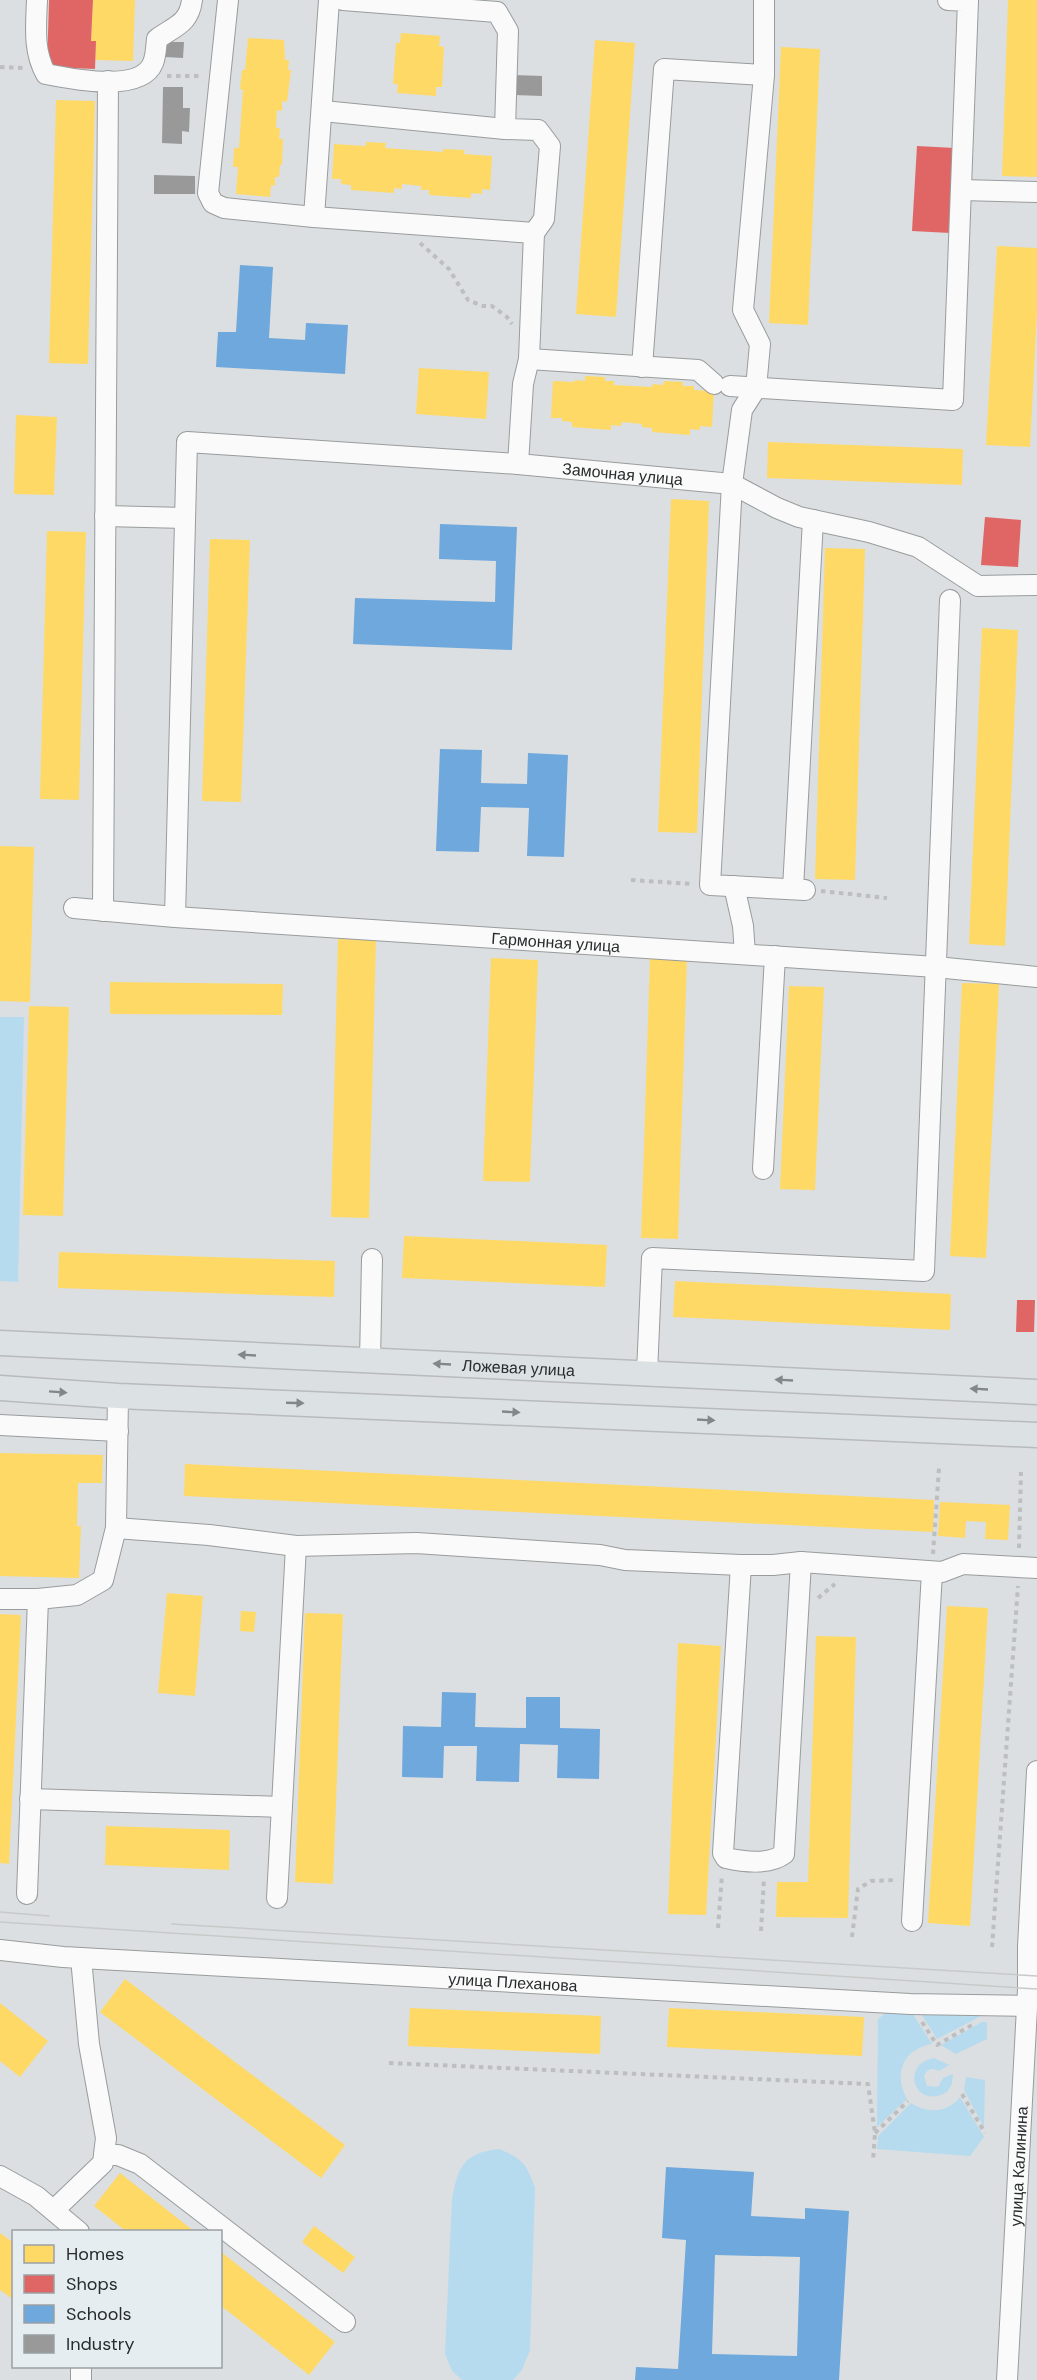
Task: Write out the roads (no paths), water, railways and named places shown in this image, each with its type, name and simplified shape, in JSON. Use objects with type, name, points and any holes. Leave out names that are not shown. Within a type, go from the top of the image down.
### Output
[{"type":"main road","name":"Ложевая улица","points":[[0,1343],[1037,1392]]},
{"type":"main road","points":[[0,1388],[118,1396],[1037,1435]]},
{"type":"street","points":[[37,0],[35,38],[39,62],[46,74],[76,80],[120,82],[140,77],[153,64],[158,39],[185,22],[192,0]]},
{"type":"street","points":[[228,0],[208,193],[213,203],[224,208],[314,217],[534,232]]},
{"type":"street","points":[[314,217],[329,0]]},
{"type":"street","points":[[343,0],[497,12],[508,31],[505,129]]},
{"type":"street","points":[[764,0],[764,75],[743,310],[760,344],[756,387],[742,411],[732,484],[711,885],[799,889],[813,520]]},
{"type":"street","points":[[529,356],[698,370],[722,385],[953,400],[968,2],[948,0]]},
{"type":"street","points":[[642,367],[664,69],[764,75]]},
{"type":"street","points":[[103,911],[108,81]]},
{"type":"street","points":[[323,111],[505,129],[538,130],[550,146],[544,219],[534,232],[529,356],[523,384],[518,464]]},
{"type":"street","points":[[961,190],[1037,192]]},
{"type":"street","name":"Замочная улица","points":[[185,518],[187,442],[518,464],[732,484],[777,508],[813,520],[869,532],[918,547],[978,586],[1037,585]]},
{"type":"street","points":[[105,516],[185,518],[175,917]]},
{"type":"street","points":[[647,1373],[652,1258],[924,1271],[950,600]]},
{"type":"street","points":[[734,886],[743,926],[745,954]]},
{"type":"street","name":"Гармонная улица","points":[[74,908],[175,917],[936,967],[1037,977]]},
{"type":"street","points":[[763,1169],[775,956]]},
{"type":"street","points":[[370,1360],[372,1259]]},
{"type":"street","points":[[0,1599],[38,1599],[77,1595],[103,1580],[116,1528],[118,1396]]},
{"type":"street","points":[[0,1425],[118,1431]]},
{"type":"street","points":[[116,1528],[209,1534],[296,1546],[416,1543],[600,1555],[626,1560],[741,1565],[801,1562],[932,1572],[942,1572],[963,1564],[1028,1567]]},
{"type":"street","points":[[277,1898],[296,1546]]},
{"type":"street","points":[[741,1565],[723,1853],[726,1858],[766,1861],[784,1854],[801,1562]]},
{"type":"street","points":[[912,1921],[932,1572]]},
{"type":"street","points":[[27,1894],[38,1599]]},
{"type":"street","name":"улица Калинина","points":[[1007,2380],[1027,2006],[1033,1968],[1028,1947],[1037,1771]]},
{"type":"street","points":[[30,1799],[282,1807]]},
{"type":"street","name":"улица Плеханова","points":[[0,1950],[81,1958],[910,2004],[1027,2006]]},
{"type":"street","points":[[54,2210],[103,2163],[106,2138],[89,2044],[81,1958]]},
{"type":"street","points":[[104,2155],[118,2156],[140,2164],[345,2322]]},
{"type":"street","points":[[0,2176],[36,2196],[77,2230]]},
{"type":"tram line","points":[[0,1912],[49,1916]]},
{"type":"tram line","points":[[0,1922],[1037,1989]]},
{"type":"tram line","points":[[172,1924],[1037,1976]]}]
